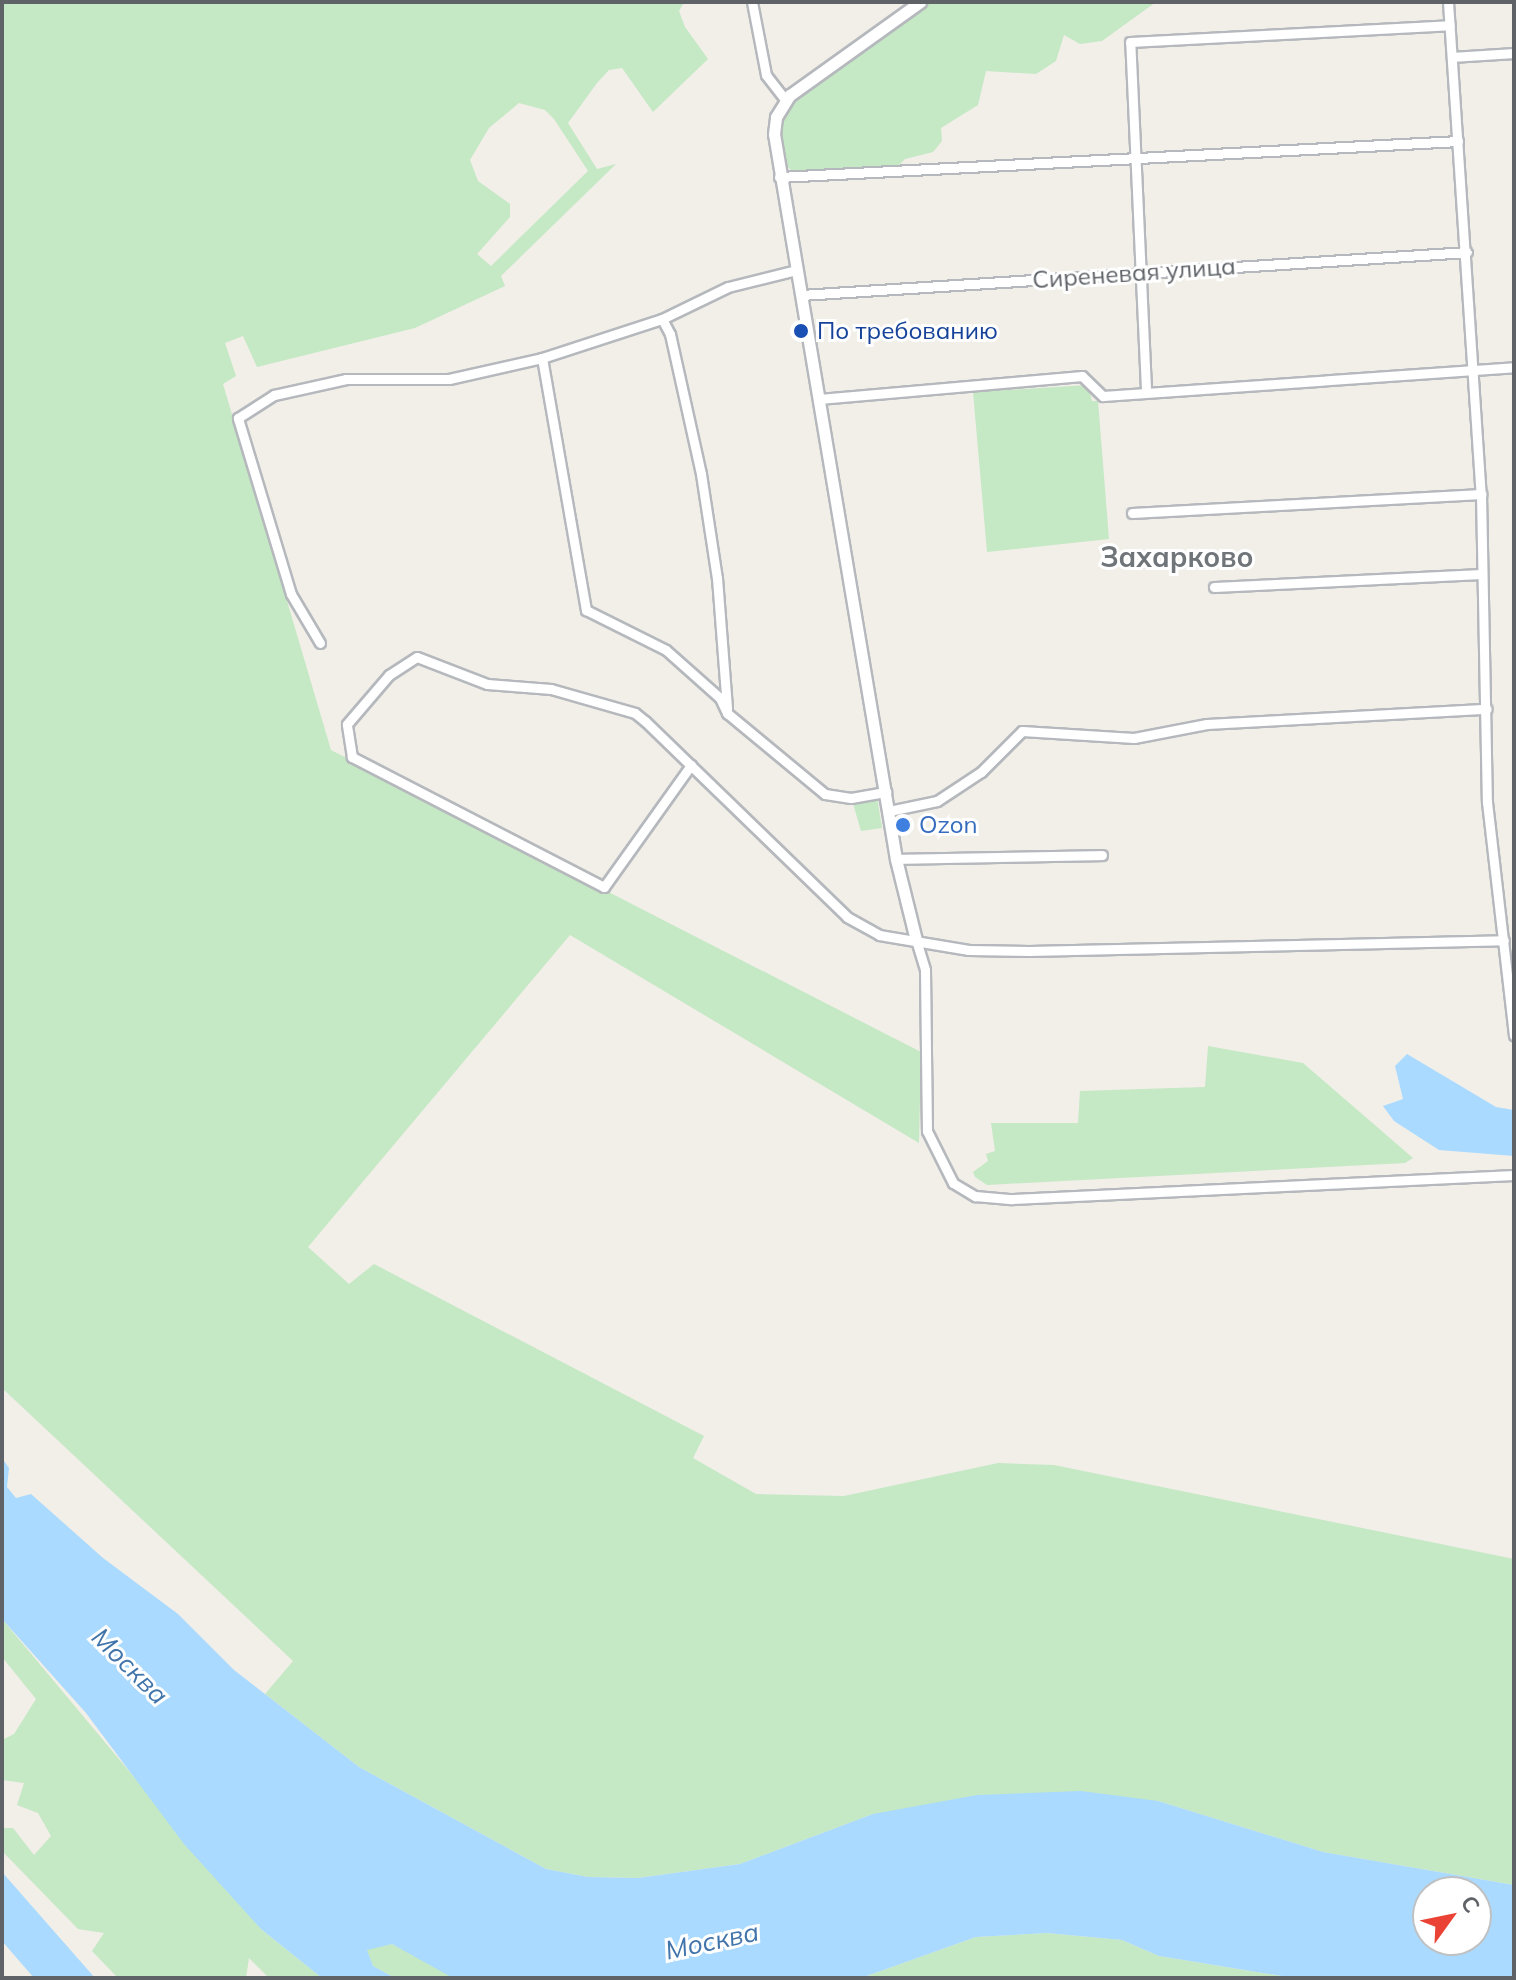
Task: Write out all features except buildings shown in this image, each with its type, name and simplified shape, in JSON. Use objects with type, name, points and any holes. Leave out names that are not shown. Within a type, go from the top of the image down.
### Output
[{"type":"street","points":[[752,2],[766,75],[785,99]]},
{"type":"street","points":[[920,2],[785,99],[774,125],[779,177],[896,859],[925,970],[927,1131],[953,1183],[975,1196],[1012,1199],[1514,1175]]},
{"type":"street","points":[[1448,2],[1481,494],[1487,802],[1504,940],[1509,1018],[1514,1035]]},
{"type":"street","points":[[1146,389],[1130,42],[1450,25]]},
{"type":"street","points":[[1452,57],[1514,53]]},
{"type":"street","points":[[779,177],[1458,141]]},
{"type":"street","name":"Сиреневая улица","points":[[801,295],[1467,252]]},
{"type":"street","points":[[320,643],[291,594],[238,418],[274,395],[346,379],[449,379],[542,358],[662,319],[728,287],[796,270]]},
{"type":"street","points":[[662,319],[670,334],[701,474],[717,578],[727,713]]},
{"type":"street","points":[[542,358],[581,602],[594,617],[666,650],[720,698],[727,713],[825,794],[851,798],[886,792]]},
{"type":"street","points":[[819,399],[1082,376],[1103,396],[1146,389],[1514,367]]},
{"type":"street","points":[[1132,513],[1481,494]]},
{"type":"street","points":[[1214,587],[1482,574]]},
{"type":"street","points":[[691,765],[604,887],[352,757],[347,724],[389,675],[417,657],[487,684],[551,689],[635,713],[691,765],[859,927],[969,950],[1504,940]]},
{"type":"street","points":[[889,811],[937,801],[981,772],[1022,731],[1134,738],[1207,724],[1487,709]]},
{"type":"street","points":[[896,859],[1102,855]]},
{"type":"green space","points":[[2,2],[684,2],[679,11],[685,27],[708,59],[653,112],[622,68],[609,70],[597,83],[568,123],[597,169],[616,164],[501,276],[505,286],[415,328],[257,367],[243,336],[225,343],[236,376],[223,384],[331,750],[921,1052],[919,1143],[570,935],[308,1247],[349,1284],[374,1264],[704,1436],[693,1458],[756,1494],[844,1496],[998,1463],[1054,1465],[1514,1559],[1514,1885],[1492,1881],[1492,1876],[1462,1876],[1323,1852],[1158,1801],[873,1814],[740,1864],[638,1878],[588,1877],[546,1869],[359,1767],[265,1694],[293,1661],[2,1388]],"holes":[[[519,103],[545,110],[588,171],[491,266],[477,254],[510,217],[510,204],[478,181],[470,160],[489,128]]]},
{"type":"green space","points":[[930,2],[1156,2],[1102,41],[1080,44],[1064,35],[1056,61],[1036,74],[986,71],[978,105],[941,128],[942,141],[933,152],[905,159],[897,167],[793,172],[784,163],[780,141],[780,121],[791,101]]},
{"type":"green space","points":[[1088,385],[1092,401],[1098,401],[1109,539],[987,552],[973,392]]},
{"type":"green space","points":[[877,797],[882,828],[861,831],[852,800]]},
{"type":"green space","points":[[1208,1046],[1303,1063],[1413,1158],[1405,1163],[987,1185],[975,1177],[973,1172],[988,1161],[986,1154],[995,1151],[991,1123],[1078,1123],[1080,1091],[1205,1087]]},
{"type":"green space","points":[[2,1619],[261,1929],[322,1978],[269,1978],[249,1958],[246,1978],[118,1978],[92,1951],[104,1933],[78,1929],[2,1851],[2,1828],[13,1828],[34,1855],[51,1836],[38,1813],[17,1805],[24,1783],[2,1780],[2,1740],[14,1734],[36,1699],[2,1657]]},
{"type":"green space","points":[[1047,1933],[1122,1940],[1159,1956],[1294,1978],[861,1978],[976,1937]]},
{"type":"green space","points":[[392,1944],[453,1978],[395,1978],[373,1966],[366,1949]]},
{"type":"water","points":[[1407,1054],[1496,1107],[1514,1110],[1514,1156],[1439,1150],[1394,1121],[1383,1106],[1403,1099],[1395,1066]]},
{"type":"water","name":"Москва","points":[[2,1458],[9,1468],[7,1487],[16,1498],[31,1494],[103,1558],[178,1614],[234,1670],[359,1767],[546,1869],[588,1877],[638,1878],[740,1864],[873,1814],[977,1795],[1081,1791],[1158,1801],[1323,1852],[1462,1876],[1412,1876],[1412,1956],[1492,1956],[1492,1881],[1514,1885],[1514,1978],[1294,1978],[1159,1956],[1122,1940],[1047,1933],[976,1937],[861,1978],[453,1978],[392,1944],[367,1950],[373,1966],[395,1978],[322,1978],[261,1929],[184,1844],[86,1713],[2,1619]]},
{"type":"water","points":[[2,1872],[95,1978],[34,1978],[2,1941]]},
{"type":"place","name":"По требованию","points":[[801,331]]},
{"type":"place","name":"Ozon","points":[[903,825]]},
{"type":"district","name":"Захарково","points":[[1177,557]]}]
